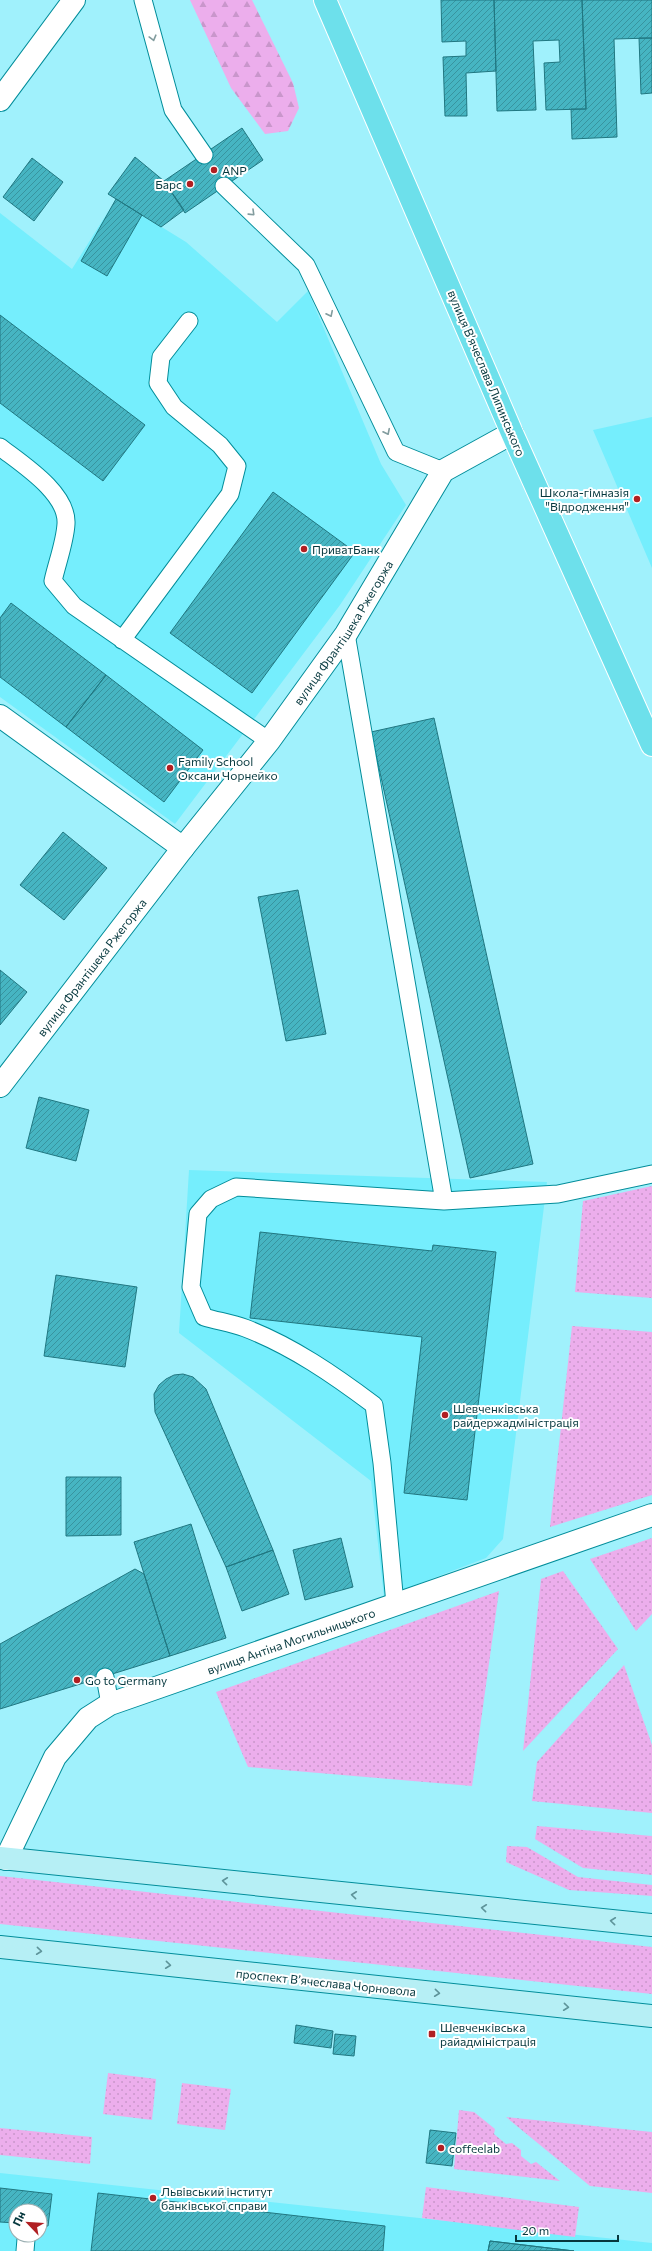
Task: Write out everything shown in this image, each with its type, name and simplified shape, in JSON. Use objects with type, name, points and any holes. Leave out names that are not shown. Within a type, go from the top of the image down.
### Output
[{"type":"main road","name":"вулиця Вʼячеслава Липинського","points":[[325,0],[512,433],[652,745]]},
{"type":"main road","points":[[3,1858],[652,1925]]},
{"type":"main road","name":"проспект Вʼячеслава Чорновола","points":[[0,1947],[652,2016]]},
{"type":"street","points":[[0,100],[74,0]]},
{"type":"street","points":[[443,471],[512,433]]},
{"type":"street","name":"вулиця Франтішека Ржегоржа","points":[[0,1086],[183,848],[270,741],[346,634],[443,471]]},
{"type":"street","points":[[0,716],[183,848]]},
{"type":"street","name":"вулиця Антіна Могильницького","points":[[3,1858],[55,1757],[88,1718],[110,1704],[652,1515]]},
{"type":"lane","points":[[143,0],[173,110],[204,155]]},
{"type":"lane","points":[[224,186],[306,265],[396,452],[443,471]]},
{"type":"lane","points":[[122,640],[230,494],[237,466],[220,445],[174,407],[158,383],[160,357],[189,321]]},
{"type":"lane","points":[[0,447],[39,478],[62,502],[66,523],[53,581],[74,606],[270,741]]},
{"type":"lane","points":[[346,634],[444,1201]]},
{"type":"lane","points":[[395,1604],[382,1463],[374,1405],[332,1374],[302,1356],[245,1328],[204,1317],[191,1287],[198,1214],[211,1199],[236,1187],[444,1201],[558,1194],[652,1174]]},
{"type":"lane","points":[[105,1677],[110,1704]]},
{"type":"shaded area","points":[[116,199],[186,242],[277,322],[308,291],[381,464],[406,505],[340,605],[175,824],[0,697],[0,213],[72,269]]},
{"type":"shaded area","name":"Школа-гімназія \"Відродження\"","points":[[652,417],[652,568],[593,430]]},
{"type":"shaded area","points":[[189,1170],[547,1182],[503,1539],[486,1558],[384,1597],[371,1481],[179,1333]]},
{"type":"shaded area","name":"Львівський інститут банківської справи","points":[[0,2173],[652,2243],[652,2251],[0,2251]]},
{"type":"green space","points":[[190,0],[252,0],[293,83],[299,108],[288,131],[265,134],[231,88]]},
{"type":"green space","points":[[652,1186],[652,1298],[575,1292],[583,1201]]},
{"type":"green space","points":[[572,1326],[652,1332],[652,1495],[550,1527]]},
{"type":"green space","points":[[652,1538],[652,1614],[636,1631],[590,1559]]},
{"type":"green space","points":[[563,1571],[618,1649],[523,1751],[541,1579]]},
{"type":"green space","points":[[499,1591],[472,1786],[248,1767],[216,1692]]},
{"type":"green space","points":[[624,1665],[652,1745],[652,1813],[532,1801],[537,1762]]},
{"type":"green space","points":[[537,1826],[652,1836],[652,1875],[583,1868],[535,1839]]},
{"type":"green space","points":[[507,1846],[527,1847],[578,1877],[652,1885],[652,1896],[569,1890],[506,1862]]},
{"type":"green space","points":[[0,1876],[652,1947],[652,1994],[0,1924]]},
{"type":"green space","points":[[108,2073],[156,2079],[152,2120],[103,2114]]},
{"type":"green space","points":[[182,2083],[231,2089],[225,2130],[177,2124]]},
{"type":"green space","points":[[459,2110],[474,2112],[495,2129],[494,2134],[506,2144],[512,2143],[521,2150],[521,2156],[531,2164],[536,2162],[560,2181],[454,2169]]},
{"type":"green space","points":[[506,2117],[652,2132],[652,2193],[590,2186]]},
{"type":"green space","points":[[0,2128],[92,2137],[90,2164],[0,2155]]},
{"type":"green space","points":[[426,2187],[579,2207],[575,2237],[422,2218]]},
{"type":"building","points":[[441,0],[494,0],[496,71],[466,73],[467,116],[445,116],[443,57],[466,56],[466,41],[442,42]]},
{"type":"building","points":[[494,0],[582,0],[586,109],[546,110],[544,63],[560,62],[559,40],[533,41],[536,110],[497,111]]},
{"type":"building","points":[[582,0],[652,0],[652,38],[614,39],[617,137],[572,139],[571,109],[586,109]]},
{"type":"building","points":[[639,38],[652,38],[652,93],[641,94]]},
{"type":"building","name":"ANP","points":[[242,128],[263,160],[185,213],[164,181]]},
{"type":"building","points":[[135,157],[164,181],[184,210],[161,227],[108,194]]},
{"type":"building","points":[[32,158],[63,182],[34,221],[3,197]]},
{"type":"building","points":[[116,199],[142,215],[107,276],[81,261]]},
{"type":"building","points":[[0,315],[145,425],[103,481],[0,403]]},
{"type":"building","points":[[273,492],[355,552],[252,693],[170,633]]},
{"type":"building","points":[[11,603],[106,675],[66,727],[0,677],[0,618]]},
{"type":"building","points":[[106,675],[203,750],[164,802],[66,727]]},
{"type":"building","points":[[434,718],[533,1164],[470,1178],[371,732]]},
{"type":"building","points":[[63,832],[107,868],[64,920],[20,885]]},
{"type":"building","points":[[298,890],[326,1034],[286,1041],[258,897]]},
{"type":"building","points":[[0,970],[27,992],[0,1025]]},
{"type":"building","points":[[39,1097],[89,1110],[76,1161],[26,1148]]},
{"type":"building","name":"Шевченківська райдержадміністрація","points":[[260,1232],[432,1251],[433,1245],[496,1252],[467,1500],[404,1493],[422,1337],[250,1318]]},
{"type":"building","points":[[56,1275],[137,1287],[125,1367],[44,1356]]},
{"type":"building","points":[[183,1374],[193,1377],[206,1389],[273,1550],[226,1567],[155,1412],[154,1394],[159,1385],[174,1375]]},
{"type":"building","points":[[66,1477],[121,1477],[121,1535],[66,1536]]},
{"type":"building","points":[[191,1524],[226,1638],[170,1656],[134,1542]]},
{"type":"building","points":[[341,1538],[353,1587],[305,1600],[293,1550]]},
{"type":"building","points":[[273,1550],[289,1594],[242,1611],[226,1567]]},
{"type":"building","points":[[135,1569],[144,1574],[170,1656],[0,1709],[0,1644]]},
{"type":"building","points":[[296,2025],[333,2031],[331,2048],[294,2043]]},
{"type":"building","points":[[335,2034],[356,2036],[354,2056],[333,2054]]},
{"type":"building","name":"coffeelab","points":[[430,2130],[456,2133],[452,2166],[426,2163]]},
{"type":"building","points":[[0,2188],[52,2194],[48,2226],[48,2203],[8,2203],[8,2222],[0,2222]]},
{"type":"building","name":"Львівський інститут банківської справи","points":[[98,2193],[385,2226],[383,2251],[91,2251]]},
{"type":"building","points":[[490,2241],[574,2251],[488,2251]]},
{"type":"building","points":[[490,2241],[574,2251],[488,2251]]},
{"type":"place","name":"ANP","points":[[214,170]]},
{"type":"place","name":"Барс","points":[[190,184]]},
{"type":"place","name":"Школа-гімназія \"Відродження\"","points":[[637,499]]},
{"type":"place","name":"ПриватБанк","points":[[304,549]]},
{"type":"place","name":"Family School Оксани Чорнейко","points":[[170,768]]},
{"type":"place","name":"Шевченківська райдержадміністрація","points":[[445,1415]]},
{"type":"place","name":"Go to Germany","points":[[77,1680]]},
{"type":"place","name":"Шевченківська райадміністрація","points":[[432,2034]]},
{"type":"place","name":"coffeelab","points":[[441,2148]]},
{"type":"place","name":"Львівський інститут банківської справи","points":[[153,2198]]}]
